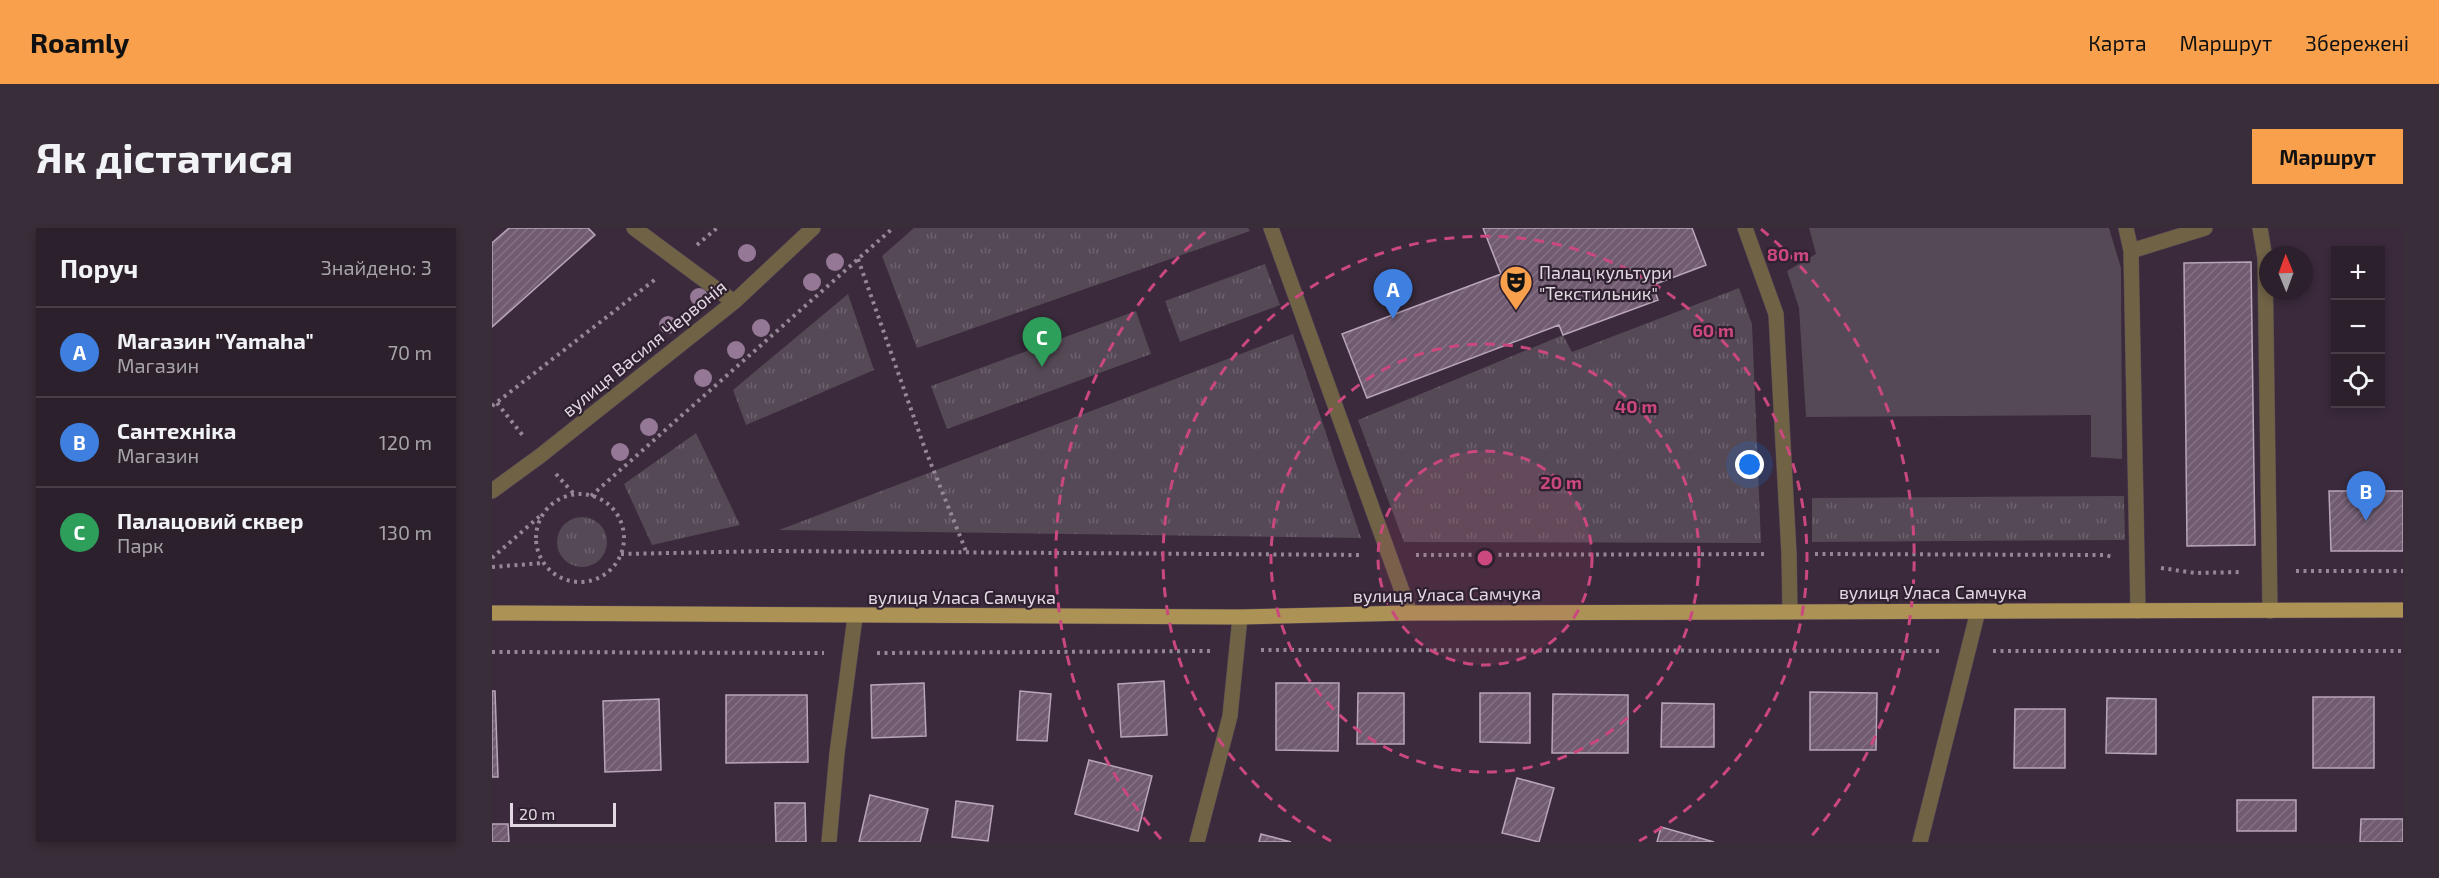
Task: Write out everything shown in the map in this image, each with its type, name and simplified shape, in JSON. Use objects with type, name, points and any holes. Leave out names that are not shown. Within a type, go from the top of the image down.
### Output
[{"type":"main road","name":"вулиця Уласа Самчука","points":[[492,613],[1240,617],[1410,613],[2403,610]]},
{"type":"street","name":"вулиця Василя Червонія","points":[[492,491],[548,450],[734,302],[813,228]]},
{"type":"street","points":[[1271,228],[1410,613]]},
{"type":"street","points":[[1745,228],[1776,314],[1790,554],[1790,612]]},
{"type":"street","points":[[2126,228],[2131,251],[2138,611]]},
{"type":"street","points":[[2131,251],[2205,228]]},
{"type":"street","points":[[2260,228],[2265,258],[2270,612]]},
{"type":"street","points":[[642,231],[734,302]]},
{"type":"street","points":[[1920,842],[1978,611]]},
{"type":"street","points":[[829,842],[837,753],[855,616]]},
{"type":"street","points":[[1197,842],[1230,716],[1240,617]]},
{"type":"path","points":[[492,406],[717,228]]},
{"type":"path","points":[[591,496],[893,228]]},
{"type":"path","points":[[858,259],[925,449],[966,551]]},
{"type":"path","points":[[492,558],[542,515],[549,506],[559,499],[574,494],[600,498],[609,504],[621,521],[624,544],[616,565],[605,575],[592,581],[567,581],[552,573],[543,564],[538,554],[535,534],[542,515]]},
{"type":"path","points":[[621,554],[725,551],[966,551],[1388,555],[2105,555],[2138,564],[2195,573],[2403,571]]},
{"type":"path","points":[[492,567],[543,564]]},
{"type":"path","points":[[492,652],[2403,651]]},
{"type":"green space","points":[[914,228],[1248,228],[1250,231],[917,348],[882,256]]},
{"type":"green space","points":[[1809,228],[2109,228],[2121,268],[2122,459],[2091,457],[2091,415],[1806,417],[1799,308],[1787,271],[1816,254]]},
{"type":"green space","points":[[1265,264],[1280,305],[1180,342],[1165,301]]},
{"type":"green space","points":[[1739,288],[1752,324],[1761,543],[1404,542],[1358,420],[1563,335],[1572,352]]},
{"type":"green space","points":[[848,294],[874,370],[746,425],[733,390]]},
{"type":"green space","points":[[1136,311],[1151,354],[947,429],[931,386]]},
{"type":"green space","points":[[1293,334],[1361,538],[779,530]]},
{"type":"green space","points":[[696,433],[740,525],[652,545],[624,484]]},
{"type":"green space","points":[[2124,496],[2125,540],[1812,542],[1812,498]]},
{"type":"green space","points":[[582,517],[600,524],[607,542],[600,560],[582,567],[564,560],[557,542],[564,524]]},
{"type":"building","points":[[509,228],[588,228],[595,235],[492,327],[492,243]]},
{"type":"building","name":"Палац культури \"Текстильник\"","points":[[1483,228],[1692,228],[1706,265],[1653,285],[1658,300],[1563,335],[1559,325],[1367,398],[1342,334],[1501,274]]},
{"type":"building","points":[[2251,262],[2255,545],[2187,546],[2184,263]]},
{"type":"building","points":[[2329,491],[2403,491],[2403,551],[2331,551]]},
{"type":"building","points":[[1164,681],[1167,735],[1121,737],[1118,684]]},
{"type":"building","points":[[924,683],[926,736],[872,738],[871,685]]},
{"type":"building","points":[[1276,683],[1339,683],[1338,751],[1276,750]]},
{"type":"building","points":[[492,691],[495,691],[498,777],[492,777]]},
{"type":"building","points":[[1020,691],[1051,694],[1047,741],[1017,740]]},
{"type":"building","points":[[1810,692],[1877,693],[1876,750],[1810,750]]},
{"type":"building","points":[[1358,693],[1404,693],[1404,744],[1357,744]]},
{"type":"building","points":[[1480,693],[1530,693],[1530,743],[1480,742]]},
{"type":"building","points":[[1553,694],[1628,695],[1628,753],[1552,753]]},
{"type":"building","points":[[726,695],[807,695],[808,762],[726,763]]},
{"type":"building","points":[[2313,697],[2374,697],[2374,768],[2313,768]]},
{"type":"building","points":[[2107,698],[2156,699],[2156,754],[2106,753]]},
{"type":"building","points":[[659,699],[661,770],[605,772],[603,701]]},
{"type":"building","points":[[1662,703],[1714,704],[1714,747],[1661,747]]},
{"type":"building","points":[[2015,709],[2065,709],[2065,768],[2014,768]]},
{"type":"building","points":[[1089,760],[1152,776],[1138,831],[1075,814]]},
{"type":"building","points":[[1517,778],[1554,788],[1539,842],[1502,833]]},
{"type":"building","points":[[870,795],[928,809],[920,842],[859,842]]},
{"type":"building","points":[[2237,800],[2296,800],[2296,831],[2237,831]]},
{"type":"building","points":[[956,801],[993,806],[988,841],[952,837]]},
{"type":"building","points":[[775,803],[805,803],[806,842],[776,842]]},
{"type":"building","points":[[2361,819],[2403,819],[2403,842],[2360,842]]},
{"type":"building","points":[[492,824],[508,824],[509,842],[492,842]]},
{"type":"building","points":[[1661,827],[1714,842],[1657,842]]},
{"type":"building","points":[[1261,834],[1291,842],[1259,842]]},
{"type":"place","name":"Палац культури \"Текстильник\"","points":[[1516,311]]},
{"type":"place","name":"Магазин \"Yamaha\"","points":[[1393,319]]},
{"type":"place","name":"Палацовий сквер","points":[[1042,367]]},
{"type":"place","name":"Сантехніка","points":[[2366,521]]}]
